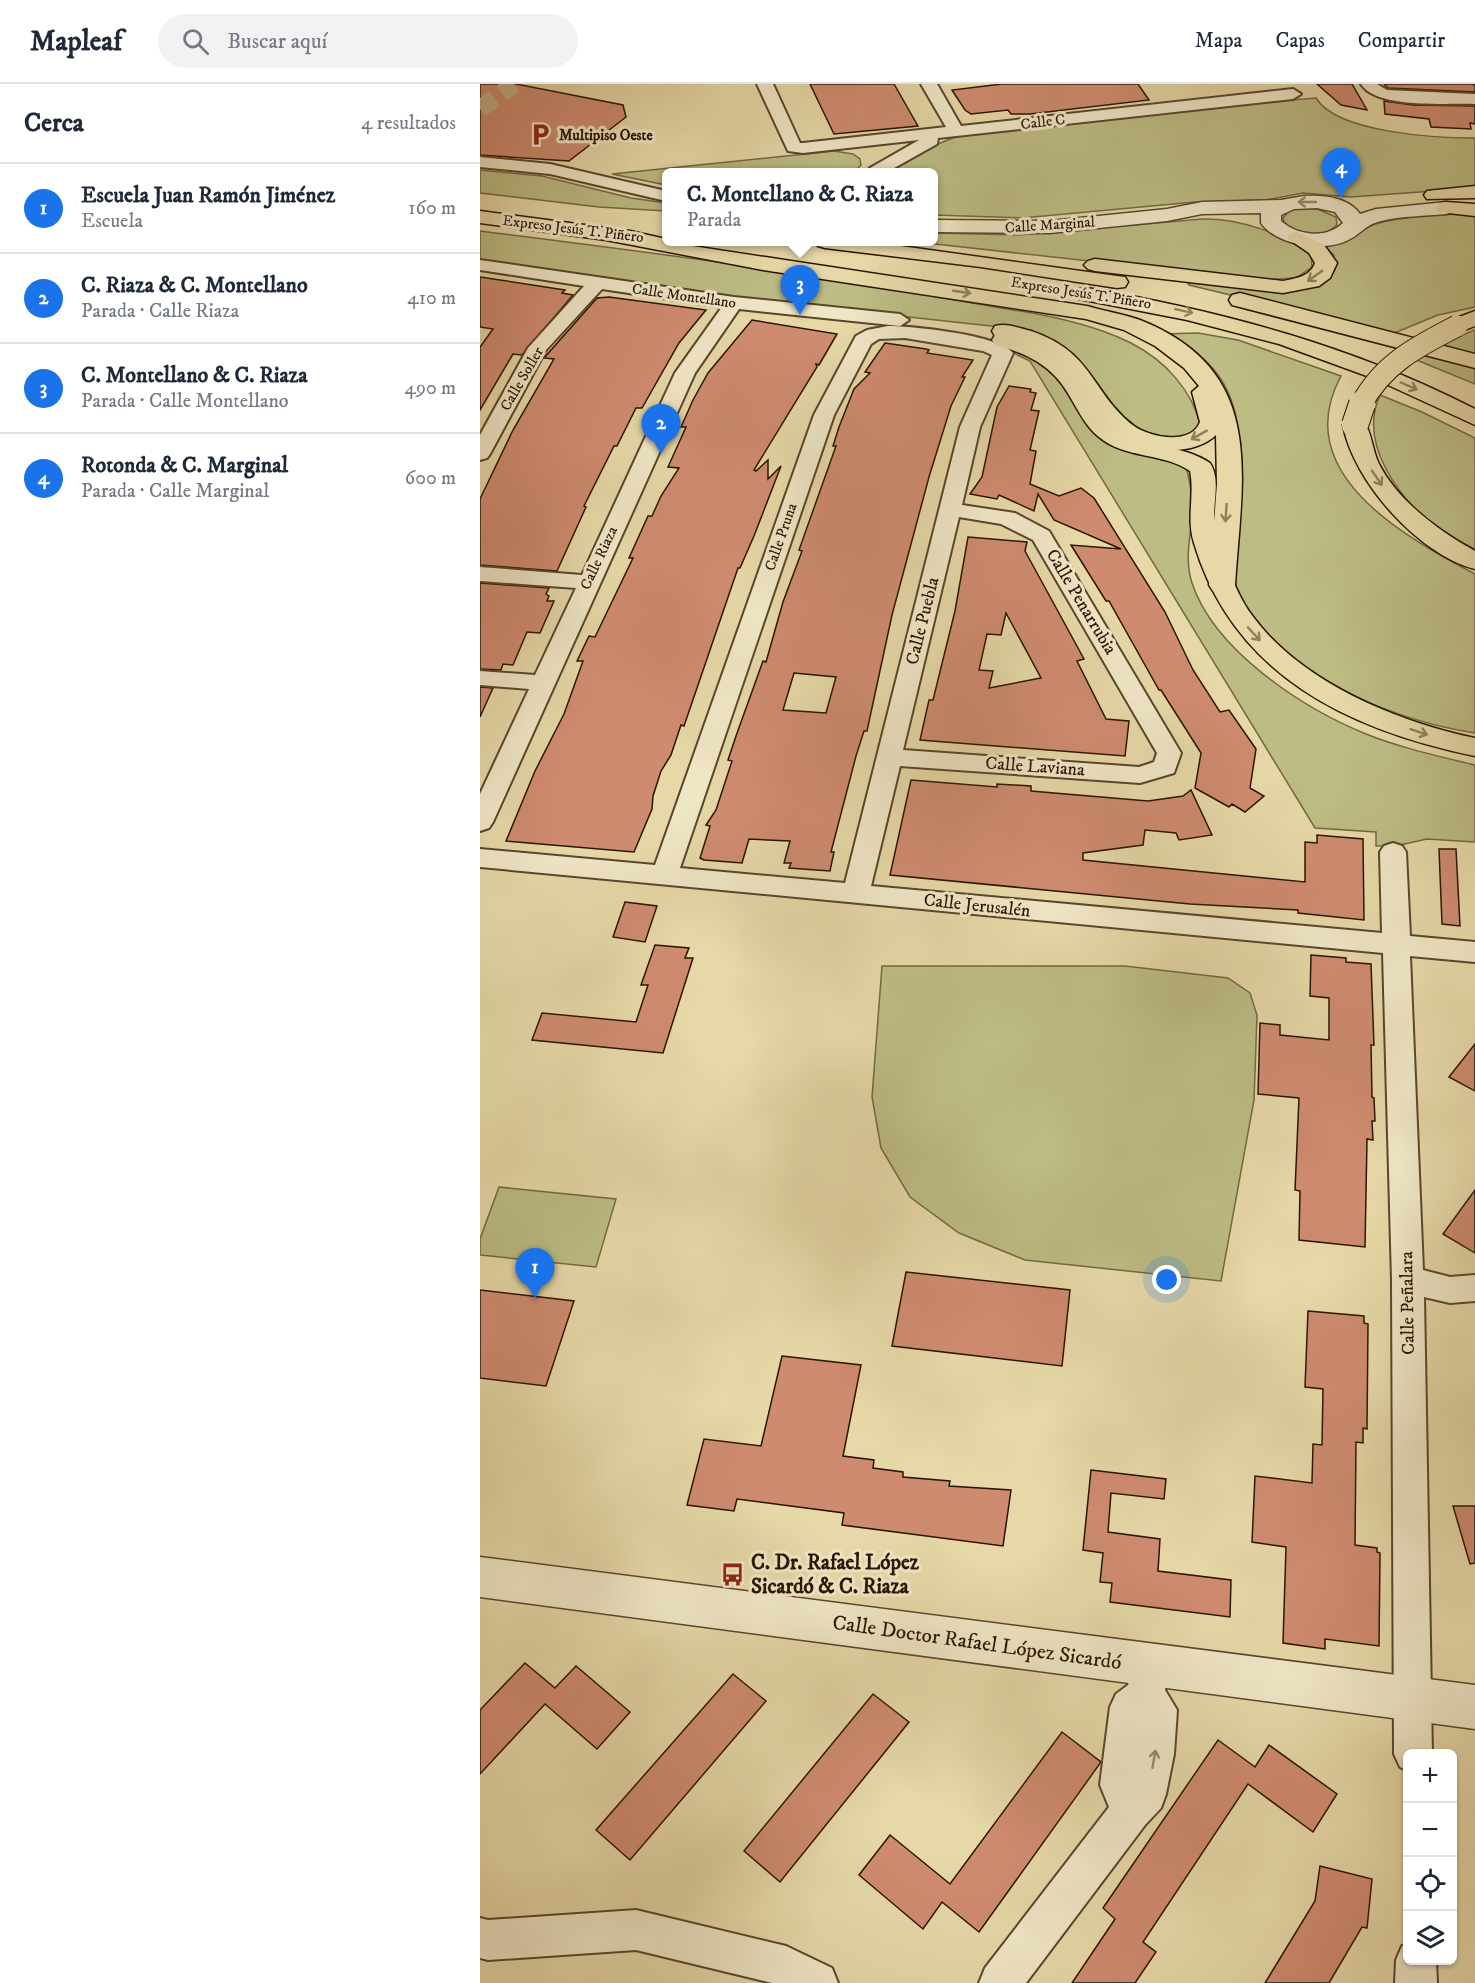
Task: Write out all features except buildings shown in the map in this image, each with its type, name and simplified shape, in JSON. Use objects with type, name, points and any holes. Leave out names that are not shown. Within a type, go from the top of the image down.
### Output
[{"type":"highway","points":[[1440,201],[1475,208]]},
{"type":"highway","name":"Expreso Jesús T. Piñero","points":[[480,202],[643,220]]},
{"type":"highway","name":"Expreso Jesús T. Piñero","points":[[480,217],[662,240]]},
{"type":"highway","points":[[607,234],[662,245]]},
{"type":"highway","points":[[884,248],[1058,260],[1283,287],[1311,281],[1325,268],[1322,254],[1297,238]]},
{"type":"highway","points":[[669,246],[763,264],[1088,312],[1132,326],[1162,342],[1193,365],[1205,378],[1227,422],[1227,501],[1222,585]]},
{"type":"highway","name":"Expreso Jesús T. Piñero","points":[[711,246],[1001,280],[1197,314],[1356,364],[1446,402],[1475,418]]},
{"type":"highway","name":"Expreso Jesús T. Piñero","points":[[864,246],[1135,284],[1267,315],[1434,375],[1475,396]]},
{"type":"highway","points":[[1135,284],[1229,297],[1475,361]]},
{"type":"highway","points":[[1003,341],[1050,348],[1069,362],[1114,422],[1138,437],[1170,444],[1201,436],[1211,427],[1212,418],[1203,392],[1185,366],[1158,346],[1111,325],[1014,300]]},
{"type":"highway","points":[[1469,322],[1386,366],[1361,401],[1355,425],[1363,458],[1388,494],[1415,521],[1475,561]]},
{"type":"highway","points":[[1003,341],[1035,350],[1059,365],[1100,426],[1116,439],[1147,450],[1185,458],[1201,468],[1204,488],[1203,529],[1222,585],[1250,632],[1301,677],[1365,712],[1419,732],[1475,747]]},
{"type":"street","name":"Calle C","points":[[765,84],[794,147],[844,144],[1293,94]]},
{"type":"street","points":[[882,168],[951,132],[929,84]]},
{"type":"street","points":[[1215,84],[1228,101]]},
{"type":"street","points":[[1369,85],[1384,95],[1475,99]]},
{"type":"street","points":[[844,144],[863,154],[872,168]]},
{"type":"street","points":[[480,162],[541,167],[662,195]]},
{"type":"street","points":[[1440,201],[1335,206],[1312,201],[1276,214],[1281,231],[1297,238],[1319,240],[1336,237],[1348,232],[1354,224],[1394,212],[1475,194]]},
{"type":"street","points":[[1335,206],[1351,216],[1354,224]]},
{"type":"street","name":"Calle Marginal","points":[[938,226],[1038,228],[1167,215],[1276,214]]},
{"type":"street","name":"Calle Montellano","points":[[480,265],[734,303],[889,319],[1003,341]]},
{"type":"street","name":"Calle Soller","points":[[480,454],[538,348],[596,284]]},
{"type":"street","name":"Calle Riaza","points":[[480,822],[685,373],[734,303]]},
{"type":"street","name":"Calle Pruna","points":[[664,876],[824,415],[863,340],[872,333],[890,330],[989,346],[1003,341]]},
{"type":"street","name":"Calle Puebla","points":[[856,893],[970,427],[1003,341]]},
{"type":"street","name":"Calle Penarrubia","points":[[949,509],[1006,518],[1041,536],[1169,753]]},
{"type":"street","points":[[480,574],[588,582]]},
{"type":"street","points":[[480,678],[543,683]]},
{"type":"street","name":"Calle Laviana","points":[[890,757],[1140,775],[1166,767],[1169,753]]},
{"type":"street","name":"Calle Peñalara","points":[[1393,852],[1408,1280],[1413,1749]]},
{"type":"street","name":"Calle Jerusalén","points":[[480,858],[1475,952]]},
{"type":"street","points":[[1408,1280],[1450,1290],[1475,1288]]},
{"type":"street","name":"Calle Doctor Rafael López Sicardó","points":[[480,1577],[1147,1681],[1412,1699],[1475,1707]]},
{"type":"street","points":[[1000,1983],[1131,1811],[1147,1794],[1155,1754],[1158,1710],[1147,1681]]},
{"type":"street","points":[[483,1943],[636,1930],[786,1966],[817,1983]]},
{"type":"street","points":[[1416,1965],[1416,1983]]},
{"type":"green space","points":[[1316,98],[1327,110],[1344,119],[1366,126],[1414,135],[1475,138],[1475,188],[1351,197],[1303,193],[1266,200],[1195,202],[1022,218],[938,215],[938,168],[895,168],[915,153],[958,136],[1204,107]]},
{"type":"green space","points":[[834,151],[853,154],[860,159],[861,165],[858,168],[670,168]]},
{"type":"green space","points":[[662,169],[662,184],[612,174]]},
{"type":"green space","points":[[480,170],[542,176],[631,198],[662,202],[662,211],[599,207],[480,193]]},
{"type":"green space","points":[[1315,208],[1336,217],[1337,225],[1318,233],[1296,230],[1284,222],[1283,218],[1290,210]]},
{"type":"green space","points":[[1475,215],[1475,307],[1438,315],[1392,334],[1188,283],[1195,281],[1267,290],[1328,277],[1335,268],[1334,255],[1323,245],[1340,241],[1371,226],[1390,220]]},
{"type":"green space","points":[[1216,219],[1260,228],[1287,240],[1311,255],[1312,267],[1296,278],[1262,280],[938,244],[938,233],[1019,235]]},
{"type":"green space","points":[[480,231],[778,271],[1067,320],[1131,343],[1155,358],[1184,388],[1197,413],[1201,427],[1191,435],[1177,439],[1139,433],[1000,327],[725,297],[480,262]]},
{"type":"green space","points":[[1475,330],[1475,357],[1432,347]]},
{"type":"green space","points":[[1198,333],[1238,340],[1341,376],[1329,411],[1330,443],[1342,472],[1362,497],[1388,521],[1417,541],[1475,574],[1475,733],[1414,719],[1351,694],[1294,660],[1270,639],[1242,605],[1236,593],[1232,563],[1238,467],[1238,436],[1233,406],[1221,379],[1199,355],[1164,334]]},
{"type":"green space","points":[[988,341],[1006,344],[1053,370],[1106,441],[1134,454],[1176,461],[1187,470],[1193,502],[1188,552],[1192,583],[1203,608],[1219,631],[1263,674],[1315,709],[1366,734],[1406,748],[1475,765],[1475,842],[1427,839],[1400,845],[1376,846],[1376,832],[1315,828],[1030,361]]},
{"type":"green space","points":[[1422,353],[1475,367],[1475,384],[1414,359]]},
{"type":"green space","points":[[1380,395],[1422,412],[1475,438],[1475,549],[1442,533],[1424,518],[1397,487],[1386,470],[1378,452],[1374,433],[1374,414]]},
{"type":"green space","points":[[882,966],[1125,966],[1228,978],[1250,993],[1257,1015],[1254,1100],[1221,1281],[1025,1260],[959,1233],[910,1197],[881,1148],[872,1097]]},
{"type":"green space","points":[[499,1187],[616,1199],[596,1267],[480,1255],[480,1239]]},
{"type":"tunnel","points":[[480,109],[514,84]]},
{"type":"place","name":"Multipiso Oeste","points":[[541,135]]},
{"type":"place","name":"Rotonda & C. Marginal","points":[[1341,198]]},
{"type":"place","name":"C. Montellano & C. Riaza","points":[[800,315]]},
{"type":"place","name":"C. Riaza & C. Montellano","points":[[661,454]]},
{"type":"place","name":"Escuela Juan Ramón Jiménez","points":[[535,1298]]},
{"type":"place","name":"C. Dr. Rafael López Sicardó & C. Riaza","points":[[733,1575]]}]
